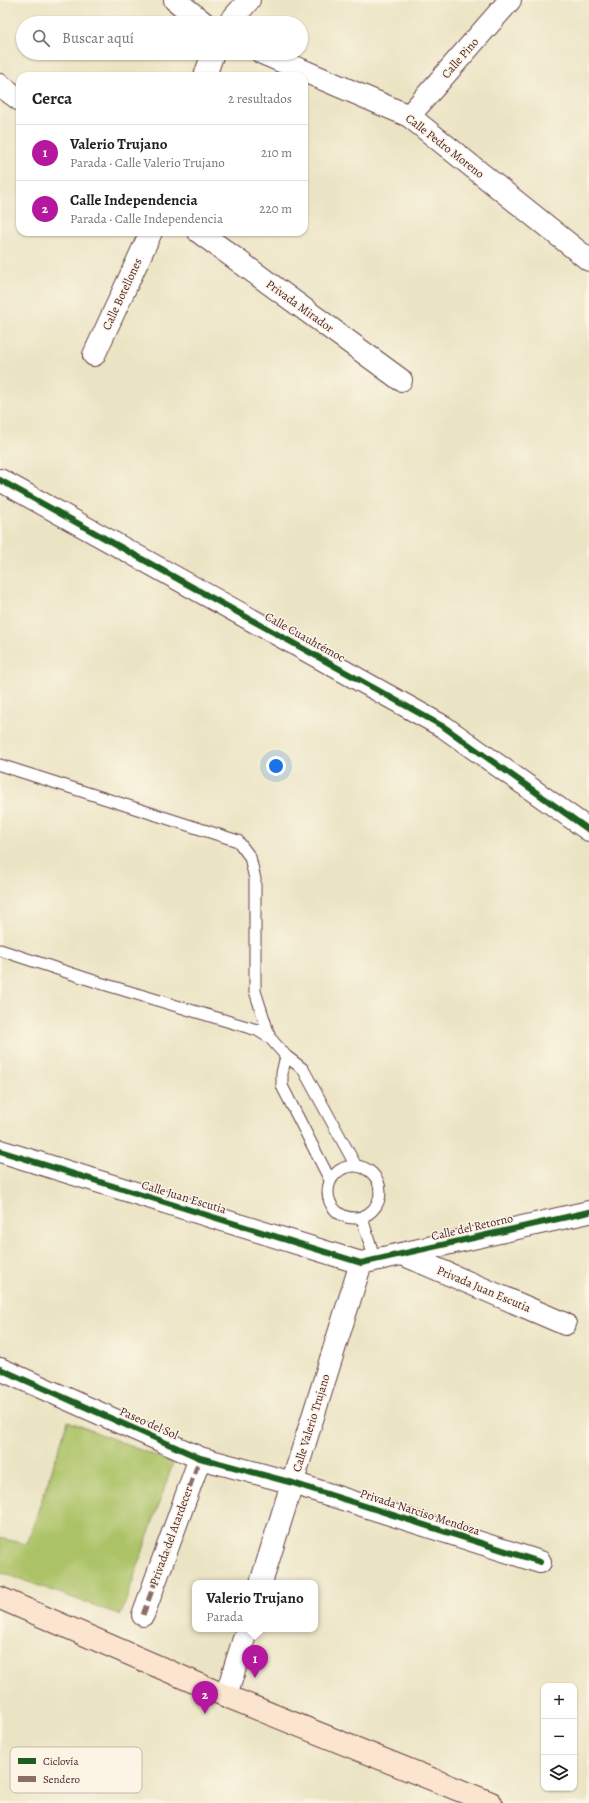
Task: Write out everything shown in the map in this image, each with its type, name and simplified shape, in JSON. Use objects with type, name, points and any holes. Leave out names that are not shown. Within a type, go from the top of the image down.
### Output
[{"type":"street","points":[[175,0],[195,16]]},
{"type":"street","points":[[235,16],[249,0]]},
{"type":"street","name":"Calle Pino","points":[[409,116],[510,0]]},
{"type":"street","points":[[207,72],[211,60]]},
{"type":"street","name":"Calle Pedro Moreno","points":[[278,60],[306,72]]},
{"type":"street","name":"Calle Pedro Moreno","points":[[308,73],[409,116],[589,260]]},
{"type":"street","points":[[0,85],[16,97]]},
{"type":"street","name":"Calle Botellones","points":[[94,355],[149,236]]},
{"type":"street","name":"Privada Mirador","points":[[204,236],[401,380]]},
{"type":"street","name":"Calle Cuauhtémoc","points":[[0,480],[444,727],[589,830]]},
{"type":"street","name":"Calle Juan Escutia","points":[[0,1151],[368,1261]]},
{"type":"street","name":"Calle del Retorno","points":[[368,1261],[589,1212]]},
{"type":"street","name":"Privada Juan Escutia","points":[[402,1254],[565,1324]]},
{"type":"street","name":"Calle Valerio Trujano","points":[[262,1580],[368,1261]]},
{"type":"street","name":"Paseo del Sol","points":[[0,1369],[200,1458],[293,1483]]},
{"type":"street","name":"Privada del Atardecer","points":[[143,1615],[200,1458]]},
{"type":"street","name":"Privada Narciso Mendoza","points":[[293,1483],[540,1562]]},
{"type":"street","points":[[0,1598],[226,1696],[491,1803]]},
{"type":"street","points":[[226,1696],[246,1632]]},
{"type":"lane","points":[[0,764],[238,841],[250,857],[255,879],[255,991],[270,1038]]},
{"type":"lane","points":[[0,950],[100,983],[240,1024],[270,1038],[286,1056],[303,1069],[356,1166]]},
{"type":"lane","points":[[286,1056],[282,1073],[282,1086],[330,1180]]},
{"type":"lane","points":[[356,1166],[370,1172],[379,1184],[380,1195],[377,1205],[371,1213],[362,1218],[351,1219],[341,1216],[333,1209],[328,1200],[327,1189],[330,1180],[337,1171],[346,1167],[356,1166]]},
{"type":"lane","points":[[362,1218],[368,1261]]},
{"type":"green space","points":[[68,1421],[173,1463],[121,1615],[0,1572],[0,1538],[27,1544]]},
{"type":"marked path","points":[[143,1615],[200,1458]]},
{"type":"cycle path","points":[[0,480],[444,727],[589,830]]},
{"type":"cycle path","points":[[0,1151],[361,1263],[589,1212]]},
{"type":"cycle path","points":[[0,1369],[200,1458],[293,1483],[540,1562]]},
{"type":"place","name":"Valerio Trujano","points":[[255,1678]]},
{"type":"place","name":"Calle Independencia","points":[[205,1714]]}]
